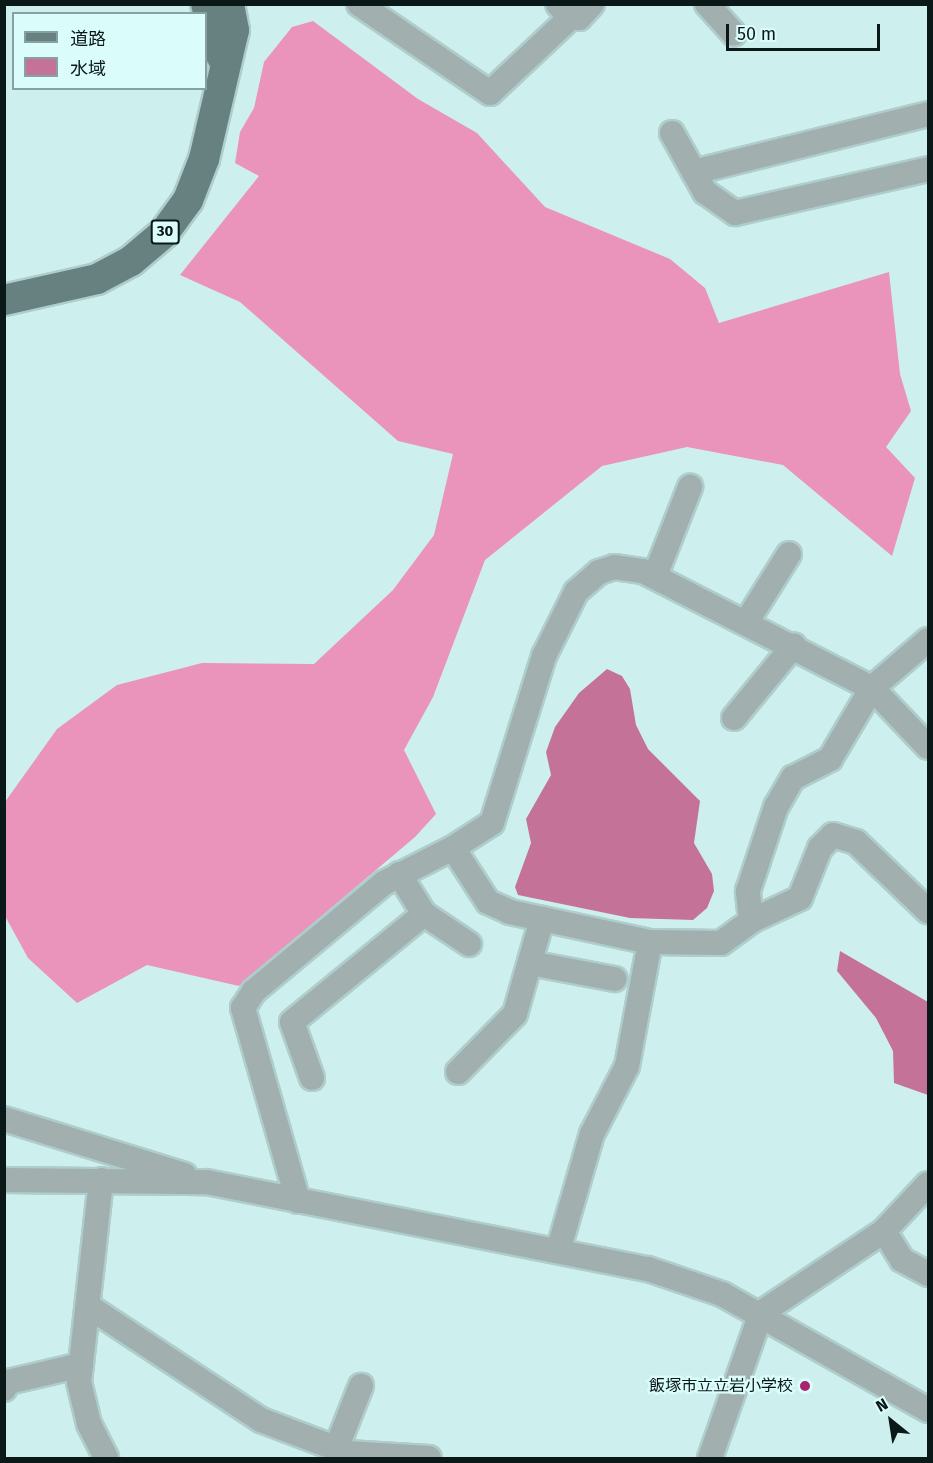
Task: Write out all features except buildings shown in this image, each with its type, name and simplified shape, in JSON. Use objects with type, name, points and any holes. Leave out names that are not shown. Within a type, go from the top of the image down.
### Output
[{"type":"main road","name":"30","points":[[206,4],[223,65]]},
{"type":"main road","name":"30","points":[[4,300],[97,279],[131,261],[164,233],[188,200],[204,159],[223,65],[234,30],[229,4]]},
{"type":"street","points":[[359,4],[490,93],[564,11],[579,18],[592,4]]},
{"type":"street","points":[[707,4],[734,34]]},
{"type":"street","points":[[694,172],[928,114]]},
{"type":"street","points":[[672,133],[705,192],[735,213],[928,169]]},
{"type":"street","points":[[655,576],[690,487]]},
{"type":"street","points":[[747,621],[789,554]]},
{"type":"street","points":[[298,1201],[243,1008],[254,991],[399,874],[484,832],[500,810],[544,656],[576,592],[599,572],[614,567],[655,576],[794,645],[872,688],[928,747]]},
{"type":"street","points":[[751,921],[748,891],[776,807],[793,778],[830,759],[872,688],[928,640]]},
{"type":"street","points":[[734,718],[794,645]]},
{"type":"street","points":[[453,848],[488,902],[542,919],[650,942],[721,943],[751,921],[800,898],[820,848],[833,835],[856,842],[928,911]]},
{"type":"street","points":[[399,874],[424,914],[469,944]]},
{"type":"street","points":[[312,1078],[292,1022],[424,914]]},
{"type":"street","points":[[458,1072],[515,1014],[542,919]]},
{"type":"street","points":[[559,1248],[592,1134],[627,1066],[650,942]]},
{"type":"street","points":[[530,963],[615,979]]},
{"type":"street","points":[[4,1119],[207,1182],[298,1201],[559,1248],[648,1269],[761,1313],[928,1410]]},
{"type":"street","points":[[4,1180],[207,1182]]},
{"type":"street","points":[[101,1180],[79,1382],[89,1424],[106,1458]]},
{"type":"street","points":[[710,1458],[761,1313],[885,1231],[928,1184]]},
{"type":"street","points":[[885,1231],[902,1260],[928,1274]]},
{"type":"street","points":[[88,1306],[261,1420],[336,1449],[386,1458],[429,1458]]},
{"type":"street","points":[[4,1389],[8,1382],[81,1365]]},
{"type":"street","points":[[336,1449],[361,1386]]},
{"type":"shaded area","points":[[313,21],[418,99],[477,133],[545,207],[670,259],[705,288],[719,323],[889,272],[900,374],[911,411],[886,447],[915,478],[892,556],[783,465],[687,447],[602,466],[485,560],[433,697],[404,750],[436,814],[415,837],[239,986],[147,965],[77,1003],[28,958],[5,916],[5,802],[57,729],[117,685],[202,663],[314,664],[393,590],[434,535],[453,454],[398,441],[240,302],[180,275],[259,176],[235,163],[240,132],[254,108],[264,62],[292,27]]},
{"type":"water","points":[[607,669],[622,676],[630,689],[636,725],[648,749],[700,801],[694,843],[712,874],[714,891],[707,908],[693,920],[630,918],[518,895],[515,887],[531,843],[526,819],[551,775],[546,752],[555,727],[579,693]]},
{"type":"water","points":[[840,951],[928,1002],[928,1095],[894,1083],[893,1051],[876,1018],[837,971]]},
{"type":"place","name":"飯塚市立立岩小学校","points":[[805,1386]]}]
